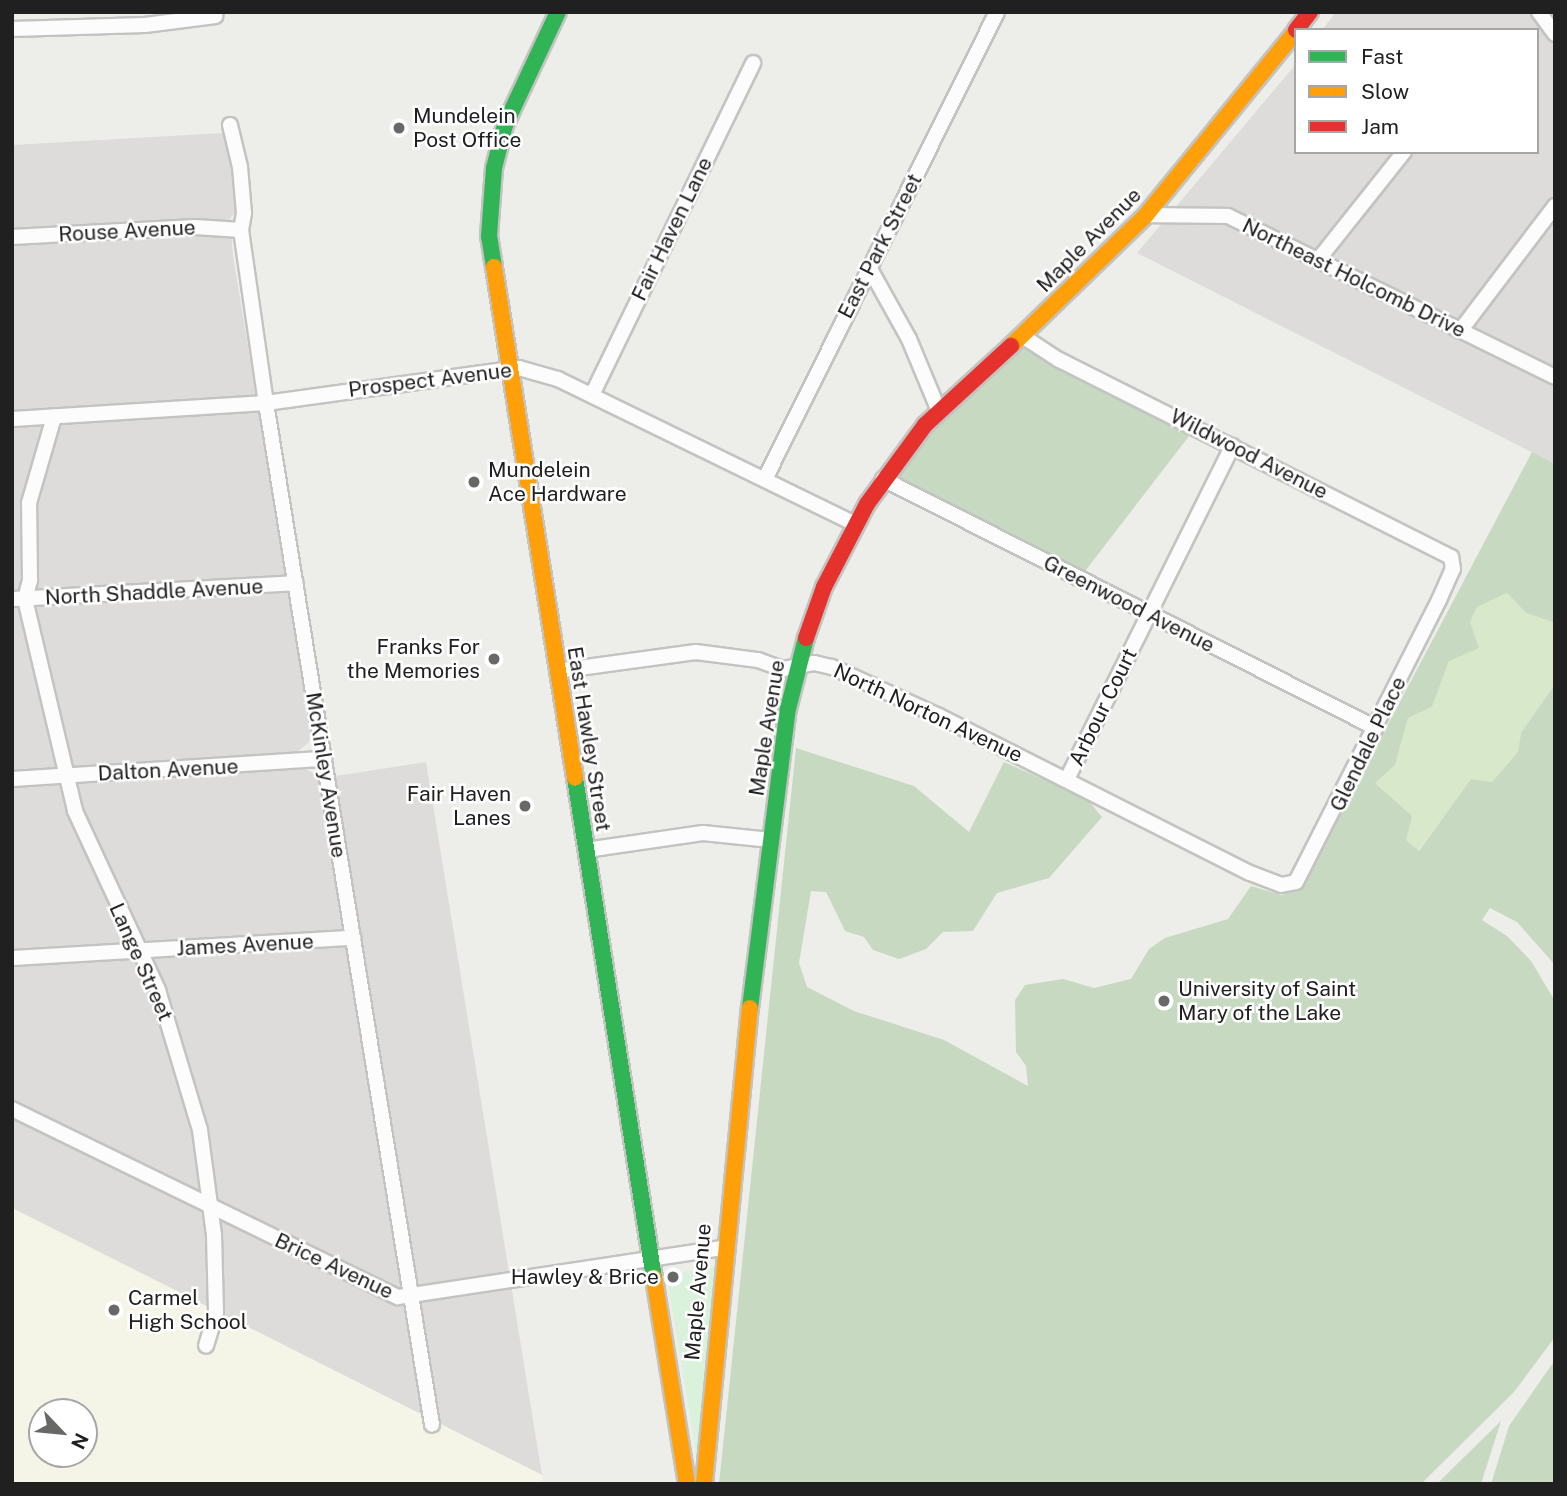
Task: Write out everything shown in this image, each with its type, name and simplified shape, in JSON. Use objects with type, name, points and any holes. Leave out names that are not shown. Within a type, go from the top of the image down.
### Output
[{"type":"main road","name":"East Hawley Street","points":[[558,12],[505,125],[494,168],[489,236],[687,1484]]},
{"type":"main road","name":"Maple Avenue","points":[[1298,28],[1310,12]]},
{"type":"main road","name":"Maple Avenue","points":[[704,1484],[723,1248],[788,709],[798,666],[824,587],[855,524],[883,479],[939,411],[1099,265],[1146,215],[1294,32]]},
{"type":"street","name":"East Park Street","points":[[765,480],[997,12]]},
{"type":"street","points":[[1539,12],[1555,34]]},
{"type":"street","points":[[12,29],[156,24],[215,16]]},
{"type":"street","name":"Fair Haven Lane","points":[[592,395],[753,63]]},
{"type":"street","name":"McKinley Avenue","points":[[230,125],[240,167],[244,213],[241,230],[267,403],[432,1425]]},
{"type":"street","points":[[1318,260],[1402,154]]},
{"type":"street","points":[[1460,331],[1555,206]]},
{"type":"street","name":"Northeast Holcomb Drive","points":[[1146,215],[1228,216],[1555,377]]},
{"type":"street","name":"Rouse Avenue","points":[[12,237],[195,227],[241,230]]},
{"type":"street","points":[[870,269],[908,339],[939,411]]},
{"type":"street","name":"Wildwood Avenue","points":[[1021,335],[1059,360],[1444,552],[1454,565],[1446,585]]},
{"type":"street","name":"Prospect Avenue","points":[[12,419],[267,403],[509,368],[537,370],[855,524]]},
{"type":"street","points":[[17,597],[30,580],[29,503],[54,417]]},
{"type":"street","name":"Arbour Court","points":[[1067,779],[1232,446]]},
{"type":"street","name":"Greenwood Avenue","points":[[883,479],[1376,728]]},
{"type":"street","name":"North Shaddle Avenue","points":[[17,597],[296,583]]},
{"type":"street","name":"Glendale Place","points":[[1275,883],[1287,885],[1302,876],[1446,585]]},
{"type":"street","name":"Lange Street","points":[[17,597],[65,776],[93,857],[141,950],[180,1055],[200,1130],[212,1208],[216,1313],[206,1346]]},
{"type":"street","name":"North Norton Avenue","points":[[557,671],[686,652],[724,654],[783,669],[814,663],[855,676],[1275,883]]},
{"type":"street","name":"Dalton Avenue","points":[[12,779],[324,759]]},
{"type":"street","points":[[586,850],[703,833],[771,840]]},
{"type":"street","name":"James Avenue","points":[[12,958],[353,938]]},
{"type":"street","name":"Brice Avenue","points":[[12,1109],[384,1293],[410,1296],[723,1248]]},
{"type":"shaded area","points":[[1336,12],[1555,12],[1555,464],[1137,253],[1294,66],[1294,154],[1539,154],[1539,28],[1324,28]]},
{"type":"shaded area","points":[[224,133],[238,210],[230,218],[233,256],[312,731],[309,742],[292,756],[12,771],[12,145]]},
{"type":"shaded area","points":[[426,762],[542,1475],[12,1208],[12,785],[306,769],[323,778]]},
{"type":"shaded area","name":"Carmel High School","points":[[12,1208],[542,1475],[543,1484],[12,1484]]},
{"type":"green space","points":[[1010,345],[1040,350],[1196,427],[1079,579],[903,490],[900,472],[925,425]]},
{"type":"green space","name":"University of Saint Mary of the Lake","points":[[1532,452],[1555,464],[1555,623],[1526,613],[1507,593],[1477,607],[1470,622],[1479,648],[1449,661],[1432,707],[1408,718],[1395,765],[1375,783],[1412,816],[1406,840],[1419,851],[1471,779],[1492,782],[1518,752],[1521,733],[1555,684],[1555,965],[1517,922],[1490,908],[1482,920],[1507,936],[1531,961],[1555,1001],[1555,1337],[1514,1392],[1421,1484],[719,1484],[796,748],[914,786],[969,832],[1004,762],[1087,799],[1102,817],[1049,878],[997,893],[973,931],[943,932],[926,949],[899,959],[873,950],[864,937],[845,931],[826,892],[811,891],[799,963],[807,987],[854,1011],[944,1040],[1028,1086],[1026,1066],[1016,1052],[1015,1000],[1025,985],[1063,979],[1094,988],[1131,979],[1149,949],[1165,938],[1228,919],[1251,886],[1282,895],[1302,887]]},
{"type":"green space","points":[[1507,593],[1526,613],[1555,623],[1555,684],[1521,733],[1519,752],[1492,782],[1471,780],[1418,851],[1406,840],[1374,783],[1395,764],[1408,718],[1432,707],[1449,661],[1477,607]]},
{"type":"green space","points":[[714,1267],[698,1465],[668,1283],[675,1282],[674,1274]]},
{"type":"green space","points":[[1555,1360],[1555,1484],[1491,1484],[1509,1426]]},
{"type":"green space","points":[[1501,1421],[1481,1484],[1437,1484],[1452,1469]]},
{"type":"traffic: fast","points":[[494,267],[489,236],[494,168],[505,125],[558,12]]},
{"type":"traffic: fast","points":[[750,1008],[788,709],[806,638]]},
{"type":"traffic: fast","points":[[575,778],[654,1278]]},
{"type":"traffic: slow","points":[[1011,346],[1146,215],[1294,33]]},
{"type":"traffic: slow","points":[[494,267],[575,778]]},
{"type":"traffic: slow","points":[[704,1484],[750,1008]]},
{"type":"traffic: slow","points":[[654,1278],[687,1484]]},
{"type":"traffic: jam","points":[[1298,28],[1310,12]]},
{"type":"traffic: jam","points":[[806,638],[824,587],[867,504],[925,425],[1011,346]]},
{"type":"place","name":"Mundelein Post Office","points":[[399,128]]},
{"type":"place","name":"Mundelein Ace Hardware","points":[[474,482]]},
{"type":"place","name":"Franks For the Memories","points":[[494,659]]},
{"type":"place","name":"Fair Haven Lanes","points":[[525,806]]},
{"type":"place","name":"University of Saint Mary of the Lake","points":[[1164,1001]]},
{"type":"place","name":"Hawley & Brice","points":[[673,1277]]},
{"type":"place","name":"Carmel High School","points":[[114,1310]]}]
